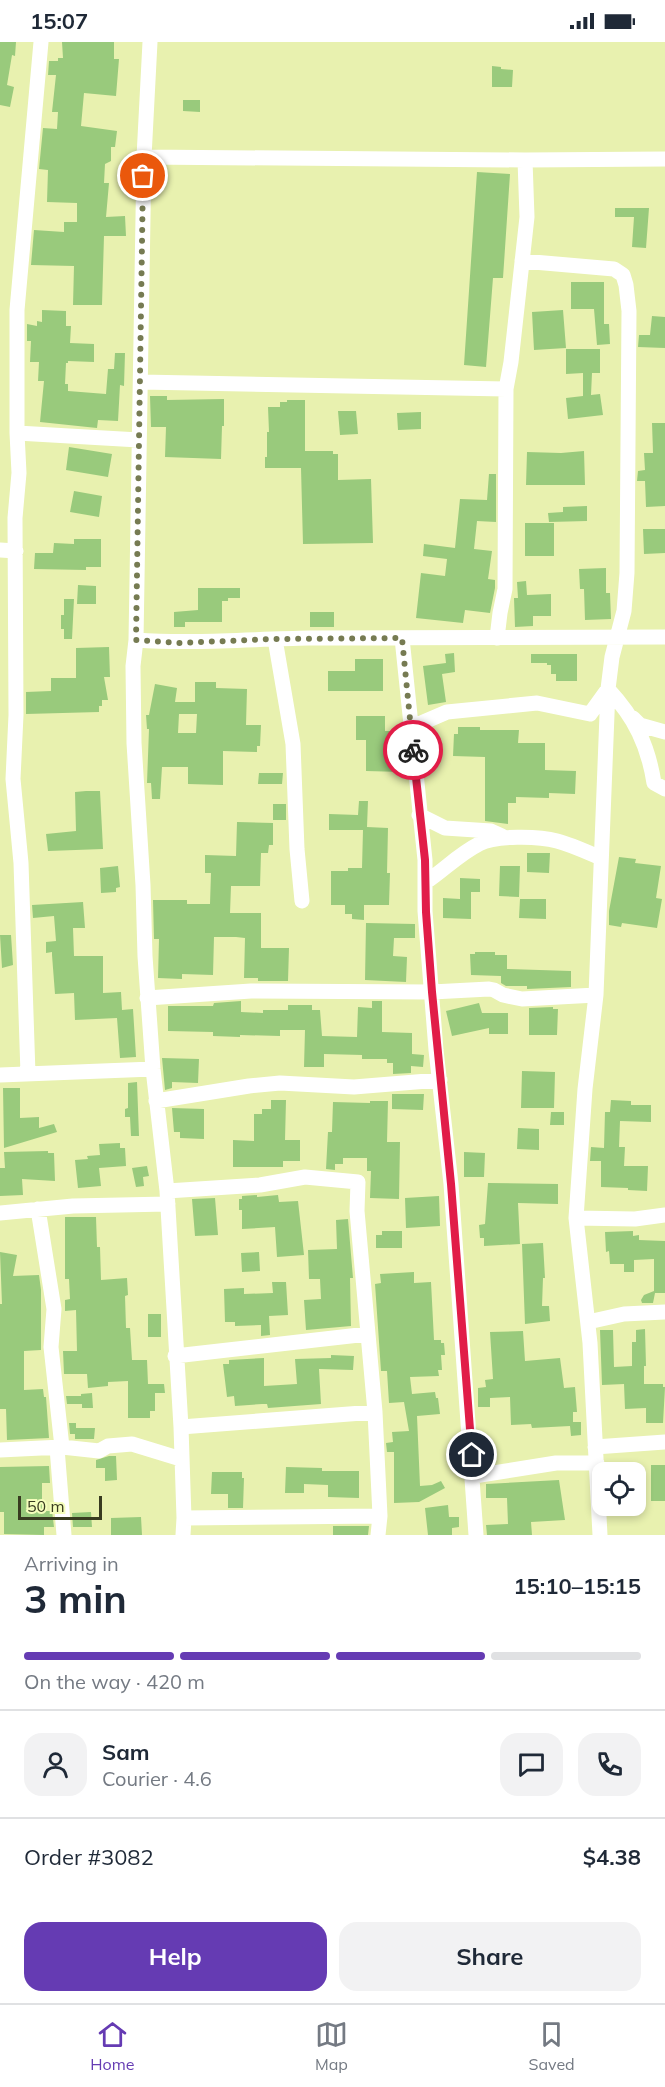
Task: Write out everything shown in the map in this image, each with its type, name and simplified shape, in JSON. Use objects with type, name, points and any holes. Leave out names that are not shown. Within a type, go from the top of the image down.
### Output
[{"type":"street","points":[[28,1074],[21,863],[13,779],[16,716],[15,518],[19,473],[17,310],[41,42]]},
{"type":"street","points":[[150,42],[144,157],[136,640],[133,666],[134,743],[147,998],[156,1101],[168,1198],[175,1356],[181,1427],[183,1535]]},
{"type":"street","points":[[144,157],[665,159]]},
{"type":"street","points":[[497,638],[506,589],[504,537],[506,389],[527,217],[525,160]]},
{"type":"street","points":[[522,261],[614,269],[623,275],[629,311],[627,573],[624,611],[616,637],[608,689],[596,995],[585,1089],[576,1218],[588,1322],[600,1535]]},
{"type":"street","points":[[141,382],[506,389]]},
{"type":"street","points":[[17,433],[139,440]]},
{"type":"street","points":[[0,550],[16,551]]},
{"type":"street","points":[[136,640],[178,643],[274,639],[535,636],[665,638]]},
{"type":"street","points":[[402,638],[426,882],[432,992],[451,1184],[474,1476],[476,1535]]},
{"type":"street","points":[[274,639],[293,744],[297,849],[302,901]]},
{"type":"street","points":[[608,689],[630,715],[650,758],[654,783],[665,789]]},
{"type":"street","points":[[412,728],[447,712],[537,703],[590,714],[608,689]]},
{"type":"street","points":[[630,715],[640,725],[665,732]]},
{"type":"street","points":[[419,815],[444,828],[491,831],[507,838]]},
{"type":"street","points":[[426,882],[458,856],[491,840],[507,838],[556,840],[601,858]]},
{"type":"street","points":[[147,998],[251,991],[432,992],[489,989],[502,995],[522,999],[596,995]]},
{"type":"street","points":[[0,1075],[153,1069]]},
{"type":"street","points":[[156,1101],[280,1083],[354,1087],[440,1080]]},
{"type":"street","points":[[0,1213],[168,1198],[305,1177],[358,1182],[357,1211],[375,1412],[380,1516],[378,1535]]},
{"type":"street","points":[[38,1209],[54,1309],[51,1347],[64,1535]]},
{"type":"street","points":[[576,1218],[635,1219],[665,1215]]},
{"type":"street","points":[[588,1322],[624,1314],[665,1312]]},
{"type":"street","points":[[175,1356],[368,1334]]},
{"type":"street","points":[[181,1427],[375,1412]]},
{"type":"street","points":[[474,1476],[556,1464],[665,1442]]},
{"type":"street","points":[[0,1450],[59,1448],[99,1451],[108,1446],[132,1444],[181,1459]]},
{"type":"street","points":[[184,1518],[380,1516]]},
{"type":"building","points":[[0,42],[16,42],[15,56],[12,55],[7,85],[14,87],[10,107],[0,105]]},
{"type":"building","points":[[62,42],[114,42],[114,59],[119,59],[116,96],[84,93],[81,126],[117,131],[115,147],[111,147],[111,161],[105,164],[104,183],[109,183],[106,217],[125,216],[126,236],[104,236],[102,305],[73,305],[74,266],[31,265],[34,230],[64,232],[64,222],[77,222],[77,203],[47,202],[48,170],[39,169],[43,128],[57,129],[58,112],[52,112],[56,75],[48,75],[49,61],[58,61],[58,58],[63,58]]},
{"type":"building","points":[[492,66],[513,70],[512,87],[492,87]]},
{"type":"building","points":[[183,100],[200,100],[200,112],[183,111]]},
{"type":"building","points":[[477,172],[510,174],[503,278],[493,278],[486,367],[464,365]]},
{"type":"building","points":[[615,208],[649,208],[646,248],[632,247],[634,217],[615,217]]},
{"type":"building","points":[[571,282],[604,282],[604,324],[609,324],[610,344],[597,345],[594,309],[571,309]]},
{"type":"building","points":[[42,310],[66,311],[66,326],[71,326],[70,343],[94,344],[94,362],[68,361],[66,363],[65,384],[68,384],[68,391],[106,394],[108,369],[114,369],[115,353],[125,353],[124,386],[120,385],[118,421],[98,420],[97,428],[40,422],[44,381],[38,381],[39,362],[30,362],[31,341],[27,341],[27,324],[37,326],[37,321],[42,322]]},
{"type":"building","points":[[563,310],[566,348],[534,350],[532,312]]},
{"type":"building","points":[[652,316],[665,317],[665,348],[638,347],[639,335],[650,335]]},
{"type":"building","points":[[566,349],[600,349],[600,373],[592,373],[591,395],[600,394],[603,415],[568,419],[566,398],[583,396],[583,373],[566,374]]},
{"type":"building","points":[[150,396],[167,396],[167,400],[224,399],[221,459],[165,457],[166,427],[151,427]]},
{"type":"building","points":[[287,400],[305,400],[305,451],[333,451],[333,454],[338,454],[338,480],[371,479],[373,543],[303,544],[301,468],[265,468],[267,432],[269,432],[268,407],[280,407],[280,402],[287,402]]},
{"type":"building","points":[[338,411],[356,411],[358,434],[340,435]]},
{"type":"building","points":[[421,412],[421,429],[398,430],[397,413]]},
{"type":"building","points":[[652,423],[665,423],[665,506],[646,507],[645,481],[637,481],[638,471],[645,470],[644,453],[653,453]]},
{"type":"building","points":[[69,447],[112,454],[108,477],[66,470]]},
{"type":"building","points":[[584,451],[585,485],[526,485],[527,452]]},
{"type":"building","points":[[489,474],[496,474],[496,522],[477,521],[474,549],[492,551],[488,579],[495,580],[495,588],[490,613],[465,610],[463,623],[416,618],[421,573],[445,576],[447,559],[423,556],[424,544],[455,548],[460,499],[487,500]]},
{"type":"building","points":[[74,491],[102,496],[99,517],[70,512]]},
{"type":"building","points":[[587,506],[587,521],[549,522],[548,513],[563,512],[563,507]]},
{"type":"building","points":[[525,523],[554,523],[554,556],[525,556]]},
{"type":"building","points":[[643,529],[665,529],[665,553],[644,554]]},
{"type":"building","points":[[74,539],[101,539],[101,567],[86,567],[86,570],[34,569],[35,553],[53,553],[54,543],[74,544]]},
{"type":"building","points":[[606,568],[606,593],[610,593],[611,619],[585,620],[584,589],[580,589],[579,569]]},
{"type":"building","points":[[526,581],[527,595],[551,594],[551,616],[533,616],[533,626],[515,627],[514,598],[518,598],[517,582]]},
{"type":"building","points":[[78,585],[96,586],[96,604],[77,604]]},
{"type":"building","points":[[198,588],[240,588],[240,598],[228,598],[228,601],[222,601],[222,622],[185,622],[185,627],[174,627],[174,612],[198,610]]},
{"type":"building","points":[[64,599],[74,599],[72,639],[64,639],[64,629],[61,629]]},
{"type":"building","points":[[310,612],[334,612],[334,627],[310,627]]},
{"type":"building","points":[[109,647],[110,677],[104,677],[108,700],[102,700],[99,712],[26,714],[26,692],[51,691],[51,678],[76,678],[76,648]]},
{"type":"building","points":[[454,653],[455,672],[442,674],[446,702],[428,705],[423,666],[446,663],[445,654]]},
{"type":"building","points":[[531,654],[577,654],[577,681],[556,681],[556,674],[551,674],[551,665],[531,663]]},
{"type":"building","points":[[355,659],[383,659],[383,691],[328,691],[328,671],[355,671]]},
{"type":"building","points":[[195,682],[216,682],[216,688],[247,689],[246,725],[261,725],[260,746],[257,746],[257,752],[223,751],[223,785],[188,784],[188,767],[162,767],[160,799],[152,799],[151,783],[147,783],[149,729],[147,729],[146,715],[149,715],[155,684],[177,688],[175,702],[195,702]],"holes":[[[179,714],[197,714],[196,733],[178,733]]]},
{"type":"building","points":[[356,716],[385,716],[385,731],[402,731],[403,772],[366,771],[366,740],[356,740]]},
{"type":"building","points":[[458,727],[480,727],[480,730],[519,730],[518,743],[545,743],[545,770],[576,771],[575,794],[549,793],[549,798],[516,797],[516,803],[508,803],[508,824],[485,821],[485,757],[453,756],[454,734],[458,734]]},
{"type":"building","points":[[259,773],[283,773],[282,784],[258,784]]},
{"type":"building","points":[[100,791],[103,849],[48,851],[46,834],[76,831],[75,792]]},
{"type":"building","points":[[359,801],[368,801],[367,827],[388,828],[387,873],[390,873],[389,905],[364,905],[364,920],[352,919],[352,914],[345,914],[345,905],[331,905],[331,871],[362,868],[363,830],[329,830],[329,814],[358,815]]},
{"type":"building","points":[[273,804],[286,804],[286,820],[273,820]]},
{"type":"building","points":[[237,822],[273,823],[273,845],[269,845],[268,853],[261,853],[260,886],[231,886],[230,913],[261,913],[261,948],[289,948],[288,981],[258,981],[258,978],[244,978],[245,938],[236,937],[214,937],[213,975],[182,974],[182,979],[158,978],[159,939],[154,939],[153,900],[187,900],[187,904],[210,904],[211,873],[205,873],[205,855],[236,856]]},
{"type":"building","points":[[527,853],[550,853],[549,873],[527,872]]},
{"type":"building","points":[[619,857],[636,859],[635,863],[661,866],[656,898],[662,899],[657,928],[622,923],[621,927],[609,925],[609,911]]},
{"type":"building","points":[[118,866],[120,887],[116,888],[116,892],[101,893],[100,868]]},
{"type":"building","points":[[500,866],[520,866],[519,897],[499,896]]},
{"type":"building","points":[[460,878],[480,879],[480,892],[471,892],[471,919],[443,918],[443,898],[460,899]]},
{"type":"building","points":[[520,899],[546,899],[546,919],[519,918]]},
{"type":"building","points":[[83,902],[85,928],[73,928],[74,956],[103,956],[103,993],[121,992],[122,1010],[133,1009],[136,1057],[120,1058],[117,1018],[75,1020],[74,993],[55,994],[52,952],[46,953],[46,942],[56,941],[54,916],[33,918],[32,905]]},
{"type":"building","points":[[366,923],[415,924],[415,938],[394,938],[393,956],[407,957],[406,982],[365,980]]},
{"type":"building","points":[[0,935],[11,935],[13,965],[2,968]]},
{"type":"building","points":[[475,952],[495,952],[495,955],[507,955],[507,969],[571,971],[571,987],[527,989],[527,986],[506,986],[501,983],[501,976],[471,975],[470,954],[475,954]]},
{"type":"building","points":[[241,1001],[241,1012],[263,1013],[263,1010],[288,1010],[288,1005],[312,1005],[312,1010],[320,1010],[322,1036],[357,1037],[358,1007],[372,1008],[372,1001],[382,1001],[382,1032],[412,1033],[412,1054],[424,1055],[423,1067],[411,1066],[411,1073],[393,1074],[393,1063],[387,1063],[387,1059],[362,1059],[362,1055],[324,1054],[324,1067],[304,1067],[305,1030],[280,1030],[280,1036],[240,1035],[240,1037],[213,1036],[213,1032],[168,1031],[168,1006],[213,1006],[214,1003]]},
{"type":"building","points":[[479,1003],[482,1013],[508,1013],[508,1034],[489,1034],[489,1028],[452,1036],[446,1011]]},
{"type":"building","points":[[553,1007],[553,1009],[558,1009],[557,1035],[529,1035],[529,1008]]},
{"type":"building","points":[[162,1058],[199,1059],[198,1083],[172,1082],[172,1088],[165,1090]]},
{"type":"building","points":[[522,1071],[555,1072],[554,1108],[521,1108]]},
{"type":"building","points":[[137,1082],[139,1136],[131,1136],[130,1117],[125,1117],[125,1109],[128,1108],[128,1083]]},
{"type":"building","points":[[3,1088],[20,1088],[20,1118],[39,1117],[39,1128],[54,1124],[57,1132],[4,1148]]},
{"type":"building","points":[[392,1094],[424,1094],[423,1110],[392,1109]]},
{"type":"building","points":[[271,1100],[286,1100],[285,1140],[300,1140],[300,1161],[283,1161],[283,1167],[233,1167],[233,1140],[254,1141],[254,1114],[262,1114],[262,1109],[271,1109]]},
{"type":"building","points":[[611,1100],[631,1101],[631,1105],[651,1105],[651,1122],[620,1121],[619,1147],[625,1147],[624,1166],[648,1166],[647,1191],[601,1187],[601,1161],[590,1161],[591,1147],[604,1148],[605,1112],[610,1112]]},
{"type":"building","points":[[370,1101],[388,1101],[387,1142],[400,1142],[399,1199],[370,1198],[371,1171],[367,1171],[367,1158],[343,1158],[343,1164],[335,1164],[335,1170],[326,1169],[328,1132],[332,1132],[333,1102],[370,1103]]},
{"type":"building","points":[[172,1108],[204,1109],[204,1139],[180,1138],[180,1132],[174,1132]]},
{"type":"building","points":[[551,1112],[564,1112],[564,1125],[550,1125]]},
{"type":"building","points":[[518,1128],[539,1129],[539,1150],[517,1149]]},
{"type":"building","points":[[120,1143],[120,1148],[125,1148],[126,1166],[99,1168],[101,1186],[78,1188],[75,1160],[100,1155],[99,1144]]},
{"type":"building","points":[[48,1151],[48,1153],[54,1153],[55,1181],[22,1179],[23,1195],[0,1196],[0,1168],[5,1168],[4,1152]]},
{"type":"building","points":[[464,1152],[485,1153],[484,1177],[464,1177]]},
{"type":"building","points":[[147,1166],[149,1176],[143,1177],[144,1186],[136,1187],[132,1168]]},
{"type":"building","points":[[488,1183],[558,1184],[558,1204],[518,1203],[520,1244],[484,1246],[484,1238],[480,1238],[479,1225],[485,1224]]},
{"type":"building","points":[[257,1195],[257,1197],[278,1195],[279,1202],[298,1201],[304,1255],[277,1257],[275,1227],[242,1229],[242,1210],[239,1210],[239,1199],[242,1199],[242,1196]]},
{"type":"building","points":[[439,1196],[440,1226],[406,1228],[405,1198]]},
{"type":"building","points":[[215,1198],[218,1235],[195,1236],[192,1199]]},
{"type":"building","points":[[65,1217],[96,1217],[101,1280],[127,1278],[126,1328],[130,1328],[132,1360],[147,1360],[148,1384],[164,1384],[165,1393],[155,1393],[155,1411],[150,1411],[150,1418],[128,1418],[128,1381],[108,1382],[108,1386],[88,1388],[87,1374],[64,1374],[63,1351],[77,1351],[76,1310],[65,1311],[65,1300],[70,1299],[69,1279],[65,1279]]},
{"type":"building","points":[[348,1219],[353,1278],[350,1278],[351,1326],[306,1330],[304,1300],[321,1299],[320,1279],[309,1279],[308,1250],[337,1249],[336,1220]]},
{"type":"building","points":[[382,1231],[402,1231],[402,1248],[376,1248],[376,1235],[382,1235]]},
{"type":"building","points":[[633,1231],[633,1236],[639,1235],[639,1240],[665,1241],[665,1293],[655,1293],[653,1303],[642,1303],[641,1300],[644,1295],[654,1291],[654,1259],[634,1260],[634,1272],[624,1272],[624,1264],[610,1264],[609,1251],[606,1252],[605,1232]]},
{"type":"building","points":[[543,1243],[545,1278],[543,1278],[542,1306],[549,1306],[550,1321],[525,1324],[522,1244]]},
{"type":"building","points":[[0,1252],[17,1255],[13,1276],[39,1275],[41,1350],[24,1351],[24,1390],[43,1389],[44,1397],[46,1397],[49,1438],[7,1440],[6,1409],[0,1409],[0,1304],[2,1304]]},
{"type":"building","points":[[259,1252],[260,1271],[242,1272],[241,1253]]},
{"type":"building","points":[[414,1272],[414,1283],[431,1282],[434,1340],[441,1340],[441,1343],[444,1343],[445,1355],[441,1355],[442,1370],[438,1370],[439,1376],[410,1377],[412,1394],[435,1392],[440,1414],[417,1416],[420,1486],[432,1485],[441,1481],[445,1488],[419,1502],[394,1503],[394,1452],[387,1452],[386,1443],[393,1442],[392,1432],[409,1431],[404,1402],[389,1403],[387,1371],[381,1371],[375,1284],[381,1283],[380,1274]]},
{"type":"building","points":[[272,1282],[286,1282],[288,1315],[269,1316],[270,1335],[261,1336],[261,1325],[235,1326],[235,1322],[225,1322],[224,1289],[244,1288],[244,1294],[273,1293]]},
{"type":"building","points":[[148,1314],[161,1314],[161,1337],[148,1337]]},
{"type":"building","points":[[645,1329],[644,1384],[663,1384],[665,1387],[663,1423],[646,1423],[646,1408],[625,1409],[624,1384],[602,1385],[600,1330],[613,1330],[614,1367],[632,1366],[632,1342],[636,1342],[636,1330]]},
{"type":"building","points":[[523,1331],[525,1361],[560,1358],[564,1388],[575,1387],[577,1412],[573,1412],[573,1422],[581,1422],[581,1435],[571,1436],[570,1426],[532,1428],[531,1424],[511,1425],[510,1397],[490,1398],[490,1407],[478,1407],[478,1388],[486,1387],[485,1380],[493,1379],[490,1332]]},
{"type":"building","points":[[331,1355],[354,1356],[353,1370],[319,1369],[321,1404],[268,1408],[267,1404],[235,1406],[234,1396],[227,1397],[223,1364],[229,1364],[229,1360],[264,1358],[264,1386],[297,1384],[295,1359],[331,1358]]},
{"type":"building","points":[[92,1393],[93,1408],[82,1408],[82,1404],[67,1404],[66,1396]]},
{"type":"building","points":[[69,1423],[76,1423],[76,1428],[95,1428],[94,1439],[75,1439],[75,1434],[70,1434]]},
{"type":"building","points":[[116,1456],[117,1480],[105,1481],[105,1468],[96,1468],[96,1460]]},
{"type":"building","points":[[651,1465],[665,1465],[665,1501],[651,1501]]},
{"type":"building","points":[[49,1466],[50,1483],[42,1483],[42,1511],[52,1511],[54,1527],[44,1527],[44,1535],[4,1534],[4,1512],[0,1512],[0,1467]]},
{"type":"building","points":[[286,1467],[322,1468],[322,1471],[359,1471],[359,1498],[328,1497],[328,1485],[304,1484],[304,1493],[285,1493]]},
{"type":"building","points":[[212,1472],[242,1472],[242,1478],[244,1478],[243,1508],[228,1508],[228,1494],[211,1494]]},
{"type":"building","points":[[559,1480],[565,1520],[531,1522],[532,1535],[487,1535],[486,1525],[508,1524],[507,1498],[486,1498],[486,1484]]},
{"type":"building","points":[[448,1505],[449,1517],[459,1517],[459,1527],[452,1528],[452,1535],[428,1535],[425,1508]]},
{"type":"building","points":[[91,1512],[92,1527],[73,1527],[72,1513]]},
{"type":"building","points":[[141,1517],[142,1535],[111,1535],[111,1518]]},
{"type":"building","points":[[333,1526],[369,1526],[368,1535],[333,1535]]},
{"type":"way so far","points":[[143,176],[136,640],[178,643],[274,639],[402,638],[413,750]]},
{"type":"route","points":[[413,750],[425,860],[426,912],[436,1050],[451,1184],[472,1455]]}]
